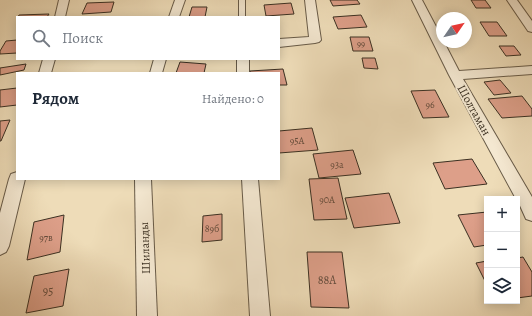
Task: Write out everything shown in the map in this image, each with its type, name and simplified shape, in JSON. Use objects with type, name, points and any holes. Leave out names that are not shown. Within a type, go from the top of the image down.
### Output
[{"type":"street","points":[[60,16],[64,0]]},
{"type":"street","points":[[174,16],[180,0]]},
{"type":"street","points":[[280,43],[315,40],[310,0]]},
{"type":"street","points":[[417,0],[455,75]]},
{"type":"street","points":[[512,0],[532,29]]},
{"type":"street","points":[[45,72],[49,60]]},
{"type":"street","points":[[156,72],[160,60]]},
{"type":"street","points":[[243,60],[243,72]]},
{"type":"street","name":"Шолтаман","points":[[532,70],[455,75],[532,213]]},
{"type":"street","points":[[0,246],[17,180]]},
{"type":"street","name":"Шиланды","points":[[143,180],[147,316]]},
{"type":"street","points":[[250,180],[260,316]]},
{"type":"lane","points":[[242,0],[242,16]]},
{"type":"building","points":[[330,0],[357,0],[360,4],[333,6]]},
{"type":"building","points":[[471,0],[485,0],[491,8],[476,8]]},
{"type":"building","points":[[114,2],[111,12],[82,14],[87,3]]},
{"type":"building","points":[[291,3],[294,14],[266,16],[264,5]]},
{"type":"building","points":[[192,7],[207,7],[205,16],[189,16]]},
{"type":"building","points":[[49,14],[48,16],[19,15]]},
{"type":"building","points":[[361,15],[367,27],[338,29],[333,17]]},
{"type":"building","points":[[480,22],[497,22],[507,36],[489,36]]},
{"type":"building","points":[[350,37],[369,37],[373,51],[353,51]]},
{"type":"building","points":[[16,40],[16,53],[0,54],[0,51],[6,41]]},
{"type":"building","points":[[499,46],[514,46],[521,55],[506,56]]},
{"type":"building","points":[[362,58],[375,58],[378,69],[364,68]]},
{"type":"building","points":[[180,62],[206,64],[204,72],[176,72]]},
{"type":"building","points":[[26,64],[24,70],[0,75],[0,68]]},
{"type":"building","points":[[283,69],[287,85],[280,85],[280,72],[250,71]]},
{"type":"building","points":[[500,80],[511,93],[494,95],[484,82]]},
{"type":"building","points":[[16,88],[16,105],[0,107],[0,90]]},
{"type":"building","points":[[435,90],[449,117],[423,118],[411,91]]},
{"type":"building","points":[[522,96],[532,109],[532,116],[502,118],[488,99]]},
{"type":"building","points":[[10,120],[1,141],[0,141],[0,121]]},
{"type":"building","points":[[312,128],[318,150],[280,153],[280,131]]},
{"type":"building","points":[[353,150],[361,174],[319,178],[313,154]]},
{"type":"building","points":[[472,159],[487,184],[445,189],[433,163]]},
{"type":"building","points":[[338,178],[347,219],[314,220],[309,179]]},
{"type":"building","points":[[389,193],[400,223],[354,228],[345,198]]},
{"type":"building","points":[[484,212],[484,245],[474,247],[458,215]]},
{"type":"building","points":[[222,214],[222,240],[202,242],[203,216]]},
{"type":"building","points":[[64,215],[60,252],[27,260],[34,222]]},
{"type":"building","points":[[307,252],[342,252],[349,308],[311,307]]},
{"type":"building","points":[[523,257],[532,272],[532,296],[520,298],[520,258]]},
{"type":"building","points":[[484,262],[484,279],[476,263]]},
{"type":"building","points":[[69,269],[63,306],[26,313],[34,276]]}]
